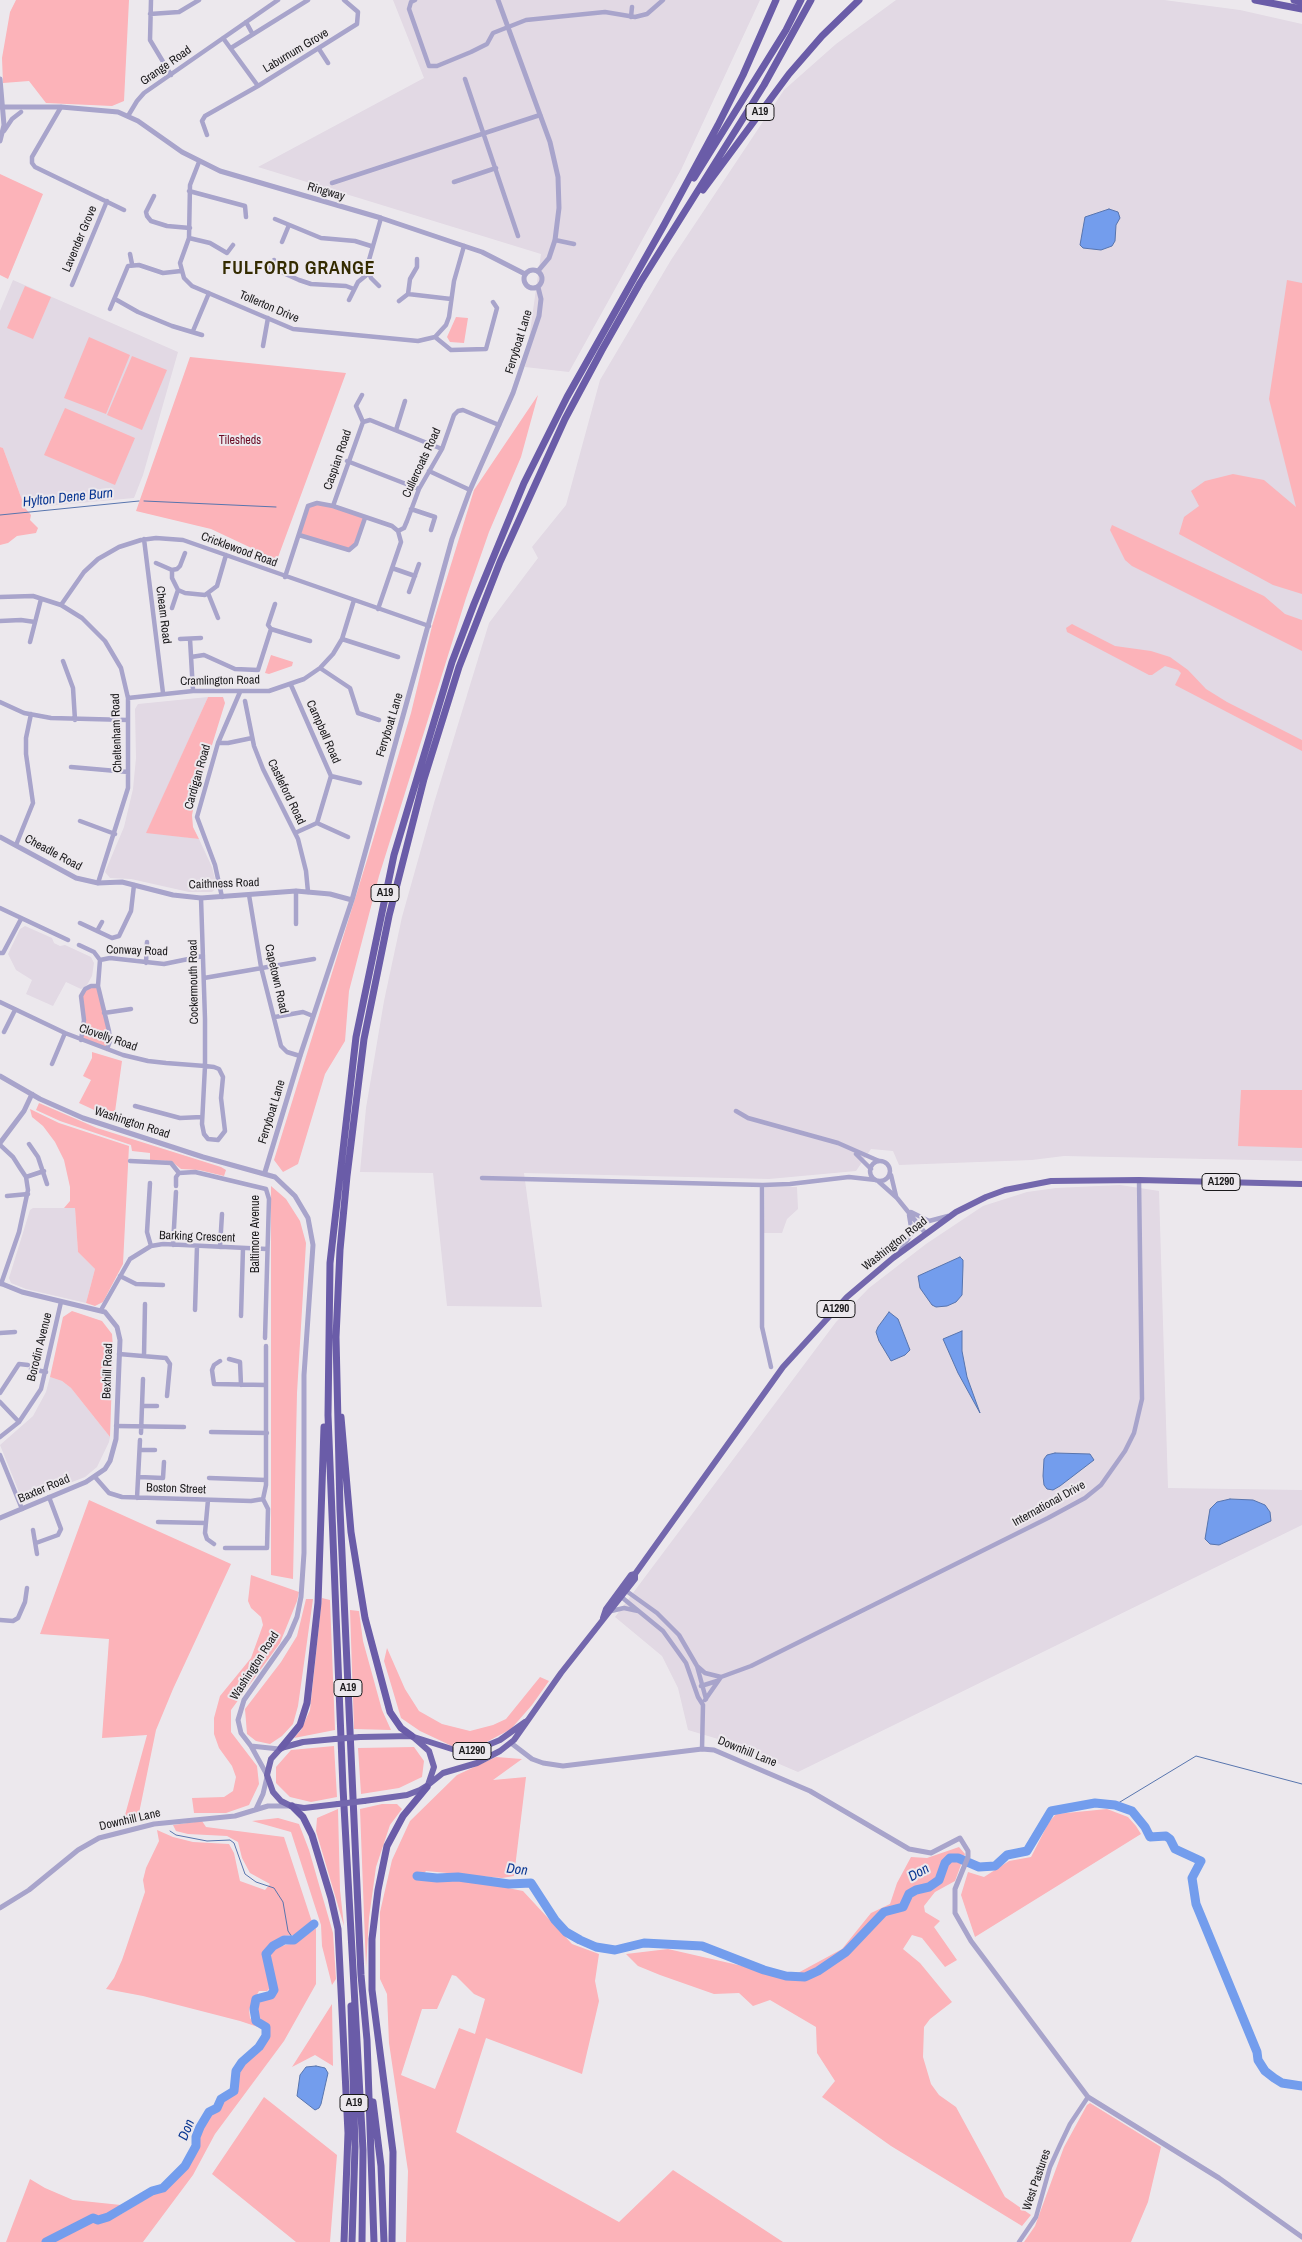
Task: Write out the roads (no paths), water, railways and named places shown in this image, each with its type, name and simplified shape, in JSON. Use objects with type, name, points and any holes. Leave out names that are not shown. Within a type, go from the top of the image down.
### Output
[{"type":"highway","points":[[664,225],[743,75],[776,0]]},
{"type":"highway","name":"A19","points":[[362,2242],[363,2150],[331,1519],[328,1371],[330,1263],[356,1037],[391,865],[416,775],[452,662],[524,483],[594,346],[664,225],[756,79],[801,0]]},
{"type":"highway","name":"A19","points":[[384,2242],[381,2166],[361,1975],[340,1519],[336,1337],[339,1268],[347,1176],[364,1039],[389,916],[424,780],[459,668],[500,562],[565,420],[602,350],[768,77],[811,0]]},
{"type":"highway","name":"A19","points":[[672,232],[789,74],[822,36],[859,0]]},
{"type":"highway","points":[[1255,0],[1302,9]]},
{"type":"highway","points":[[1294,0],[1302,2]]},
{"type":"highway","points":[[336,1337],[351,1532],[365,1618],[390,1712],[398,1725],[412,1736]]},
{"type":"highway","points":[[280,1749],[302,1721],[310,1682],[318,1586],[324,1410],[328,1371]]},
{"type":"highway","points":[[392,2242],[392,2152],[372,1990],[372,1939],[378,1890],[387,1846],[403,1816],[427,1786]]},
{"type":"highway","points":[[292,1806],[303,1817],[312,1835],[331,1898],[338,1929],[348,2134],[344,2242]]},
{"type":"highway","name":"A19","points":[[352,2242],[355,2155],[350,1987],[353,1964]]},
{"type":"highway","name":"A19","points":[[367,2040],[374,2242]]},
{"type":"highway","points":[[356,2242],[363,2150]]},
{"type":"main road","name":"Washington Road","points":[[603,1618],[604,1614],[624,1589],[636,1578],[635,1574],[783,1367],[847,1297],[898,1254],[956,1212],[986,1197],[1026,1185],[1051,1181],[1140,1180],[1302,1184]]},
{"type":"main road","name":"Washington Road","points":[[526,1721],[603,1618],[611,1611],[619,1596]]},
{"type":"main road","name":"A1290","points":[[280,1749],[303,1742],[360,1737],[412,1736],[455,1750],[476,1750],[492,1745],[526,1721]]},
{"type":"main road","name":"A1290","points":[[292,1806],[304,1808],[407,1795],[427,1786],[443,1773],[477,1763],[500,1752],[521,1733],[526,1721]]},
{"type":"main road","points":[[412,1736],[426,1748],[432,1758],[434,1771],[427,1786]]},
{"type":"main road","points":[[280,1749],[270,1762],[267,1776],[275,1796],[292,1806]]},
{"type":"street","points":[[151,0],[151,44],[171,75]]},
{"type":"street","points":[[150,14],[179,12],[199,0]]},
{"type":"street","name":"Grange Road","points":[[128,116],[136,101],[144,93],[278,0]]},
{"type":"street","points":[[231,48],[308,0]]},
{"type":"street","name":"Laburnum Grove","points":[[223,38],[258,86],[357,24],[358,12],[344,0]]},
{"type":"street","points":[[415,0],[409,9],[429,66],[438,66],[471,52],[487,44],[493,33],[526,20],[605,12],[632,17],[647,14],[663,0]]},
{"type":"street","points":[[498,0],[550,142],[558,177],[559,208],[555,240],[549,258],[538,271]]},
{"type":"street","points":[[632,7],[632,17]]},
{"type":"street","points":[[246,22],[252,34]]},
{"type":"street","points":[[319,49],[328,63]]},
{"type":"street","points":[[0,79],[4,131]]},
{"type":"street","points":[[465,79],[518,236]]},
{"type":"street","points":[[208,135],[202,121],[205,116],[258,86]]},
{"type":"street","points":[[2,107],[60,107],[106,110],[128,116]]},
{"type":"street","points":[[60,107],[32,157],[32,163],[35,167],[124,210]]},
{"type":"street","points":[[0,141],[12,119],[21,112]]},
{"type":"street","points":[[332,183],[434,148],[540,115]]},
{"type":"street","name":"Ringway","points":[[128,116],[168,144],[199,162],[237,176],[381,218],[482,252],[525,274]]},
{"type":"street","points":[[132,264],[163,274],[181,271],[181,257],[189,238],[190,228],[189,191],[193,174],[199,162]]},
{"type":"street","points":[[454,182],[496,168]]},
{"type":"street","points":[[189,191],[245,206],[246,217]]},
{"type":"street","points":[[147,216],[147,208],[154,196]]},
{"type":"street","name":"Lavender Grove","points":[[72,285],[107,201]]},
{"type":"street","points":[[147,216],[158,224],[190,228]]},
{"type":"street","points":[[140,218],[147,216]]},
{"type":"street","points":[[379,286],[368,273],[367,260],[381,218]]},
{"type":"street","points":[[275,219],[321,238],[355,241],[371,246]]},
{"type":"street","points":[[282,242],[289,225]]},
{"type":"street","points":[[189,238],[210,243],[227,253],[233,245]]},
{"type":"street","points":[[555,240],[574,244]]},
{"type":"street","points":[[464,246],[446,325],[435,337],[451,350],[486,349],[492,354]]},
{"type":"street","points":[[130,254],[132,264]]},
{"type":"street","points":[[400,301],[408,294],[410,279],[417,267],[417,259]]},
{"type":"street","points":[[272,268],[274,260]]},
{"type":"street","points":[[110,309],[125,271],[132,264]]},
{"type":"street","points":[[417,267],[424,268]]},
{"type":"street","points":[[266,268],[272,268],[311,284],[346,286],[354,289]]},
{"type":"street","points":[[530,270],[538,271],[542,280],[538,287],[526,286],[523,280],[525,274],[530,270]]},
{"type":"street","name":"Tollerton Drive","points":[[181,271],[184,278],[192,286],[302,331],[418,342],[435,337]]},
{"type":"street","points":[[349,300],[358,282],[368,273]]},
{"type":"street","name":"Ferryboat Lane","points":[[264,1172],[352,900],[452,539],[470,490],[518,377],[539,316],[541,299],[538,287]]},
{"type":"street","points":[[193,331],[209,293]]},
{"type":"street","points":[[408,294],[451,299]]},
{"type":"street","points":[[115,298],[155,319],[202,335]]},
{"type":"street","points":[[486,349],[497,308],[493,302]]},
{"type":"street","points":[[497,308],[504,306]]},
{"type":"street","points":[[263,346],[268,318]]},
{"type":"street","name":"Caspian Road","points":[[333,506],[362,422],[356,406],[362,395]]},
{"type":"street","points":[[396,430],[405,400]]},
{"type":"street","name":"Cullercoats Road","points":[[398,531],[404,528],[419,488],[442,449],[454,415],[458,411],[463,410],[499,425]]},
{"type":"street","name":"Caspian Road","points":[[362,422],[370,420],[442,449]]},
{"type":"street","points":[[347,461],[419,488]]},
{"type":"street","points":[[429,471],[470,490]]},
{"type":"street","points":[[285,577],[308,506],[317,502],[333,506],[392,526],[398,531],[401,542],[378,608]]},
{"type":"street","name":"Cullercoats Road","points":[[411,509],[435,517],[430,530]]},
{"type":"street","points":[[300,535],[350,550],[356,544],[365,518]]},
{"type":"street","name":"Cricklewood Road","points":[[61,605],[81,576],[98,559],[119,548],[144,539],[183,540],[429,626]]},
{"type":"street","name":"Cheam Road","points":[[144,539],[163,693]]},
{"type":"street","points":[[172,570],[180,566],[185,553]]},
{"type":"street","points":[[172,570],[172,578],[178,590],[185,593],[205,595],[217,586],[226,555]]},
{"type":"street","points":[[156,563],[172,570]]},
{"type":"street","points":[[409,592],[419,564]]},
{"type":"street","points":[[392,568],[415,576]]},
{"type":"street","points":[[172,608],[178,590]]},
{"type":"street","points":[[208,593],[218,618]]},
{"type":"street","name":"Cheltenham Road","points":[[0,597],[33,596],[61,605],[82,618],[105,641],[121,668],[128,698],[128,788],[98,883]]},
{"type":"street","points":[[30,642],[40,599]]},
{"type":"street","name":"Cramlington Road","points":[[128,698],[193,691],[218,690],[240,692],[269,690],[304,680],[320,668],[333,654],[342,639],[354,600]]},
{"type":"street","points":[[275,604],[268,625],[271,629],[310,641]]},
{"type":"street","points":[[0,621],[21,620],[35,622]]},
{"type":"street","points":[[191,657],[204,655],[235,670],[258,670],[271,629]]},
{"type":"street","points":[[180,639],[201,638]]},
{"type":"street","points":[[190,639],[193,691]]},
{"type":"street","points":[[342,639],[398,657]]},
{"type":"street","points":[[64,661],[73,688],[75,720]]},
{"type":"street","points":[[320,668],[350,688],[358,713],[379,720]]},
{"type":"street","name":"Campbell Road","points":[[291,685],[331,776],[316,823]]},
{"type":"street","name":"Cardigan Road","points":[[222,897],[215,865],[201,832],[197,817],[218,743],[240,692]]},
{"type":"street","points":[[0,702],[31,714],[51,718],[128,720]]},
{"type":"street","name":"Castleford Road","points":[[245,702],[252,738],[262,769],[295,833],[304,858],[308,892]]},
{"type":"street","points":[[16,845],[33,803],[26,754],[27,732],[31,714]]},
{"type":"street","points":[[218,743],[252,738]]},
{"type":"street","points":[[70,767],[128,772]]},
{"type":"street","points":[[331,776],[360,783]]},
{"type":"street","points":[[80,821],[115,834]]},
{"type":"street","points":[[295,833],[316,823],[348,836]]},
{"type":"street","name":"Cheadle Road","points":[[0,837],[76,878],[98,883]]},
{"type":"street","name":"Caithness Road","points":[[98,883],[122,882],[173,895],[201,898],[296,891],[352,900]]},
{"type":"street","points":[[80,923],[112,938],[119,936],[131,911],[134,885]]},
{"type":"street","points":[[296,891],[296,924]]},
{"type":"street","name":"Capetown Road","points":[[249,895],[261,968],[281,1046],[287,1052],[300,1056]]},
{"type":"street","name":"Cockermouth Road","points":[[201,898],[204,978],[202,1117],[204,1134],[213,1140],[221,1138],[225,1128],[221,1098],[223,1077],[219,1069],[204,1066]]},
{"type":"street","points":[[0,908],[68,940]]},
{"type":"street","points":[[0,953],[4,953],[21,919]]},
{"type":"street","points":[[98,931],[102,922]]},
{"type":"street","points":[[146,963],[147,942]]},
{"type":"street","points":[[79,945],[94,952],[100,960],[98,986],[109,1031],[110,1041],[107,1049]]},
{"type":"street","name":"Conway Road","points":[[100,960],[110,958],[164,964],[203,956]]},
{"type":"street","points":[[204,978],[314,959]]},
{"type":"street","points":[[81,1040],[84,1020],[81,996],[85,989],[91,986],[98,986]]},
{"type":"street","name":"Clovelly Road","points":[[0,1002],[65,1033],[107,1049],[148,1061],[204,1066]]},
{"type":"street","points":[[104,1013],[131,1009]]},
{"type":"street","points":[[4,1032],[15,1010]]},
{"type":"street","points":[[274,1017],[303,1012],[313,1016]]},
{"type":"street","name":"Clovelly Road","points":[[52,1064],[65,1033]]},
{"type":"street","name":"Washington Road","points":[[0,1076],[32,1094],[83,1118],[203,1157],[264,1172],[275,1177],[286,1186],[304,1208],[312,1232],[313,1245],[304,1375],[303,1584],[294,1625],[284,1645],[249,1692],[240,1709],[240,1728],[243,1736],[251,1746],[267,1776]]},
{"type":"street","points":[[32,1094],[17,1122],[0,1144],[13,1157],[26,1177],[28,1194],[25,1214],[13,1243],[0,1284],[22,1292],[101,1310]]},
{"type":"street","points":[[135,1106],[180,1118],[202,1117]]},
{"type":"street","points":[[736,1111],[748,1118],[833,1141],[889,1165],[896,1198]]},
{"type":"street","points":[[29,1144],[38,1157],[47,1184]]},
{"type":"street","points":[[851,1149],[870,1170],[872,1176],[896,1198],[926,1234]]},
{"type":"street","points":[[130,1161],[171,1163],[179,1172],[176,1177],[176,1186]]},
{"type":"street","points":[[862,1177],[879,1161]]},
{"type":"street","points":[[26,1177],[44,1171]]},
{"type":"street","name":"Baltimore Avenue","points":[[179,1172],[195,1172],[266,1189],[268,1199],[266,1338]]},
{"type":"street","points":[[482,1178],[762,1185],[862,1177],[877,1181],[887,1179],[890,1173]]},
{"type":"street","name":"International Drive","points":[[702,1705],[721,1677],[751,1666],[1048,1518],[1085,1498],[1101,1485],[1125,1451],[1134,1433],[1142,1399],[1140,1180]]},
{"type":"street","points":[[150,1183],[147,1232],[151,1246]]},
{"type":"street","points":[[762,1185],[762,1327],[771,1367]]},
{"type":"street","points":[[173,1245],[176,1192]]},
{"type":"street","points":[[7,1196],[28,1194]]},
{"type":"street","points":[[906,1209],[920,1218],[929,1221],[956,1212]]},
{"type":"street","points":[[898,1254],[912,1233],[906,1209]]},
{"type":"street","points":[[220,1247],[222,1214]]},
{"type":"street","name":"Barking Crescent","points":[[101,1310],[130,1260],[151,1246],[173,1245],[267,1249]]},
{"type":"street","points":[[195,1310],[197,1246]]},
{"type":"street","points":[[241,1316],[243,1248]]},
{"type":"street","points":[[120,1276],[136,1284],[163,1285]]},
{"type":"street","name":"Borodin Avenue","points":[[0,1437],[19,1422],[34,1402],[46,1372],[62,1302]]},
{"type":"street","points":[[144,1356],[145,1304]]},
{"type":"street","name":"Bexhill Road","points":[[95,1477],[104,1470],[114,1451],[120,1340],[117,1327],[112,1319],[101,1310]]},
{"type":"street","points":[[0,1333],[15,1332]]},
{"type":"street","points":[[225,1548],[267,1548],[268,1509],[263,1500],[266,1480],[267,1433],[266,1346]]},
{"type":"street","points":[[119,1354],[166,1358],[170,1364],[167,1396]]},
{"type":"street","points":[[229,1359],[240,1362],[241,1385]]},
{"type":"street","points":[[220,1361],[214,1364],[212,1370],[214,1384],[266,1385]]},
{"type":"street","name":"Borodin Avenue","points":[[0,1393],[19,1364],[46,1372]]},
{"type":"street","points":[[141,1433],[143,1378]]},
{"type":"street","points":[[0,1402],[19,1422]]},
{"type":"street","points":[[143,1406],[157,1406]]},
{"type":"street","points":[[116,1426],[184,1427]]},
{"type":"street","points":[[211,1432],[267,1433]]},
{"type":"street","points":[[138,1498],[140,1440]]},
{"type":"street","points":[[140,1450],[155,1450]]},
{"type":"street","points":[[0,1455],[22,1509]]},
{"type":"street","points":[[138,1477],[163,1478],[164,1462]]},
{"type":"street","name":"Baxter Road","points":[[0,1518],[95,1477]]},
{"type":"street","name":"Boston Street","points":[[95,1477],[109,1493],[122,1497],[263,1500]]},
{"type":"street","points":[[209,1478],[266,1480]]},
{"type":"street","points":[[36,1544],[58,1535],[61,1529],[49,1497]]},
{"type":"street","points":[[208,1500],[205,1533],[207,1539],[214,1544]]},
{"type":"street","points":[[158,1522],[206,1523]]},
{"type":"street","points":[[33,1530],[37,1554]]},
{"type":"street","points":[[0,1620],[13,1621],[18,1618],[26,1602],[27,1588]]},
{"type":"street","points":[[624,1589],[658,1613],[684,1642],[697,1666],[706,1699]]},
{"type":"street","points":[[619,1596],[634,1606],[671,1639],[686,1663],[702,1705],[702,1749]]},
{"type":"street","points":[[611,1611],[624,1608],[638,1611]]},
{"type":"street","name":"International Drive","points":[[697,1666],[714,1676],[721,1677]]},
{"type":"street","name":"International Drive","points":[[702,1684],[714,1676]]},
{"type":"street","name":"International Drive","points":[[694,1685],[717,1681]]},
{"type":"street","name":"Downhill Lane","points":[[511,1743],[520,1752],[538,1761],[563,1766],[702,1749],[714,1750],[810,1790],[909,1849],[931,1853],[960,1838],[968,1851],[968,1857],[955,1889],[955,1913],[972,1941],[1088,2097]]},
{"type":"street","points":[[251,1746],[280,1749]]},
{"type":"street","points":[[256,1809],[263,1794],[267,1776]]},
{"type":"street","name":"Downhill Lane","points":[[0,1908],[29,1890],[78,1850],[99,1838],[154,1824],[235,1816],[272,1805],[292,1806]]},
{"type":"street","points":[[1088,2097],[1219,2178],[1302,2237]]},
{"type":"street","name":"West Pastures","points":[[1019,2242],[1036,2217],[1050,2167],[1060,2145],[1070,2124],[1088,2097]]},
{"type":"water","points":[[1109,209],[1118,212],[1120,218],[1116,225],[1115,241],[1112,246],[1101,250],[1083,248],[1080,245],[1085,217]]},
{"type":"water","points":[[960,1257],[963,1260],[962,1295],[956,1302],[947,1306],[936,1307],[932,1305],[920,1288],[918,1276]]},
{"type":"water","points":[[889,1312],[898,1319],[910,1350],[905,1355],[891,1361],[876,1332]]},
{"type":"water","points":[[962,1331],[962,1351],[967,1377],[980,1413],[958,1373],[943,1339]]},
{"type":"water","points":[[1055,1453],[1090,1454],[1094,1460],[1060,1486],[1053,1490],[1047,1489],[1044,1485],[1043,1476],[1044,1459],[1047,1455]]},
{"type":"water","points":[[1230,1499],[1253,1500],[1265,1505],[1270,1512],[1271,1521],[1219,1545],[1210,1544],[1205,1539],[1210,1509],[1217,1502]]},
{"type":"water","points":[[316,2066],[325,2068],[328,2073],[321,2104],[315,2110],[297,2096],[300,2075],[306,2067]]},
{"type":"waterway","name":"Hylton Dene Burn","points":[[0,515],[139,501]]},
{"type":"waterway","name":"Hylton Dene Burn","points":[[144,501],[276,507]]},
{"type":"waterway","points":[[1115,1805],[1196,1756],[1302,1784]]},
{"type":"waterway","name":"Don","points":[[417,1876],[437,1878],[458,1877],[509,1884],[531,1883],[555,1920],[566,1932],[596,1947],[615,1950],[644,1943],[702,1946],[764,1970],[786,1976],[805,1977],[818,1971],[846,1952],[884,1912],[903,1907],[909,1894],[929,1887],[939,1880],[945,1863],[950,1858],[958,1858],[979,1867],[995,1866],[1007,1855],[1027,1851],[1051,1811],[1095,1803],[1115,1805],[1132,1811],[1145,1827],[1150,1837],[1166,1836],[1170,1839],[1175,1849],[1201,1861],[1192,1878],[1196,1904],[1257,2052],[1258,2060],[1265,2071],[1282,2083],[1302,2086]]},
{"type":"waterway","points":[[170,1831],[176,1835],[207,1841],[230,1840],[234,1843],[245,1874],[256,1882],[274,1888],[283,1902],[288,1931],[294,1940]]},
{"type":"waterway","name":"Don","points":[[46,2242],[93,2218],[98,2220],[108,2217],[152,2191],[163,2188],[185,2166],[196,2146],[196,2137],[200,2127],[209,2112],[217,2108],[221,2099],[234,2091],[236,2071],[242,2062],[259,2047],[266,2036],[266,2027],[256,2021],[254,2009],[256,1999],[271,1995],[274,1990],[266,1954],[273,1946],[284,1940],[294,1940],[314,1924]]},
{"type":"district","name":"FULFORD GRANGE","points":[[299,269]]},
{"type":"park label","name":"Tilesheds","points":[[240,441]]}]
